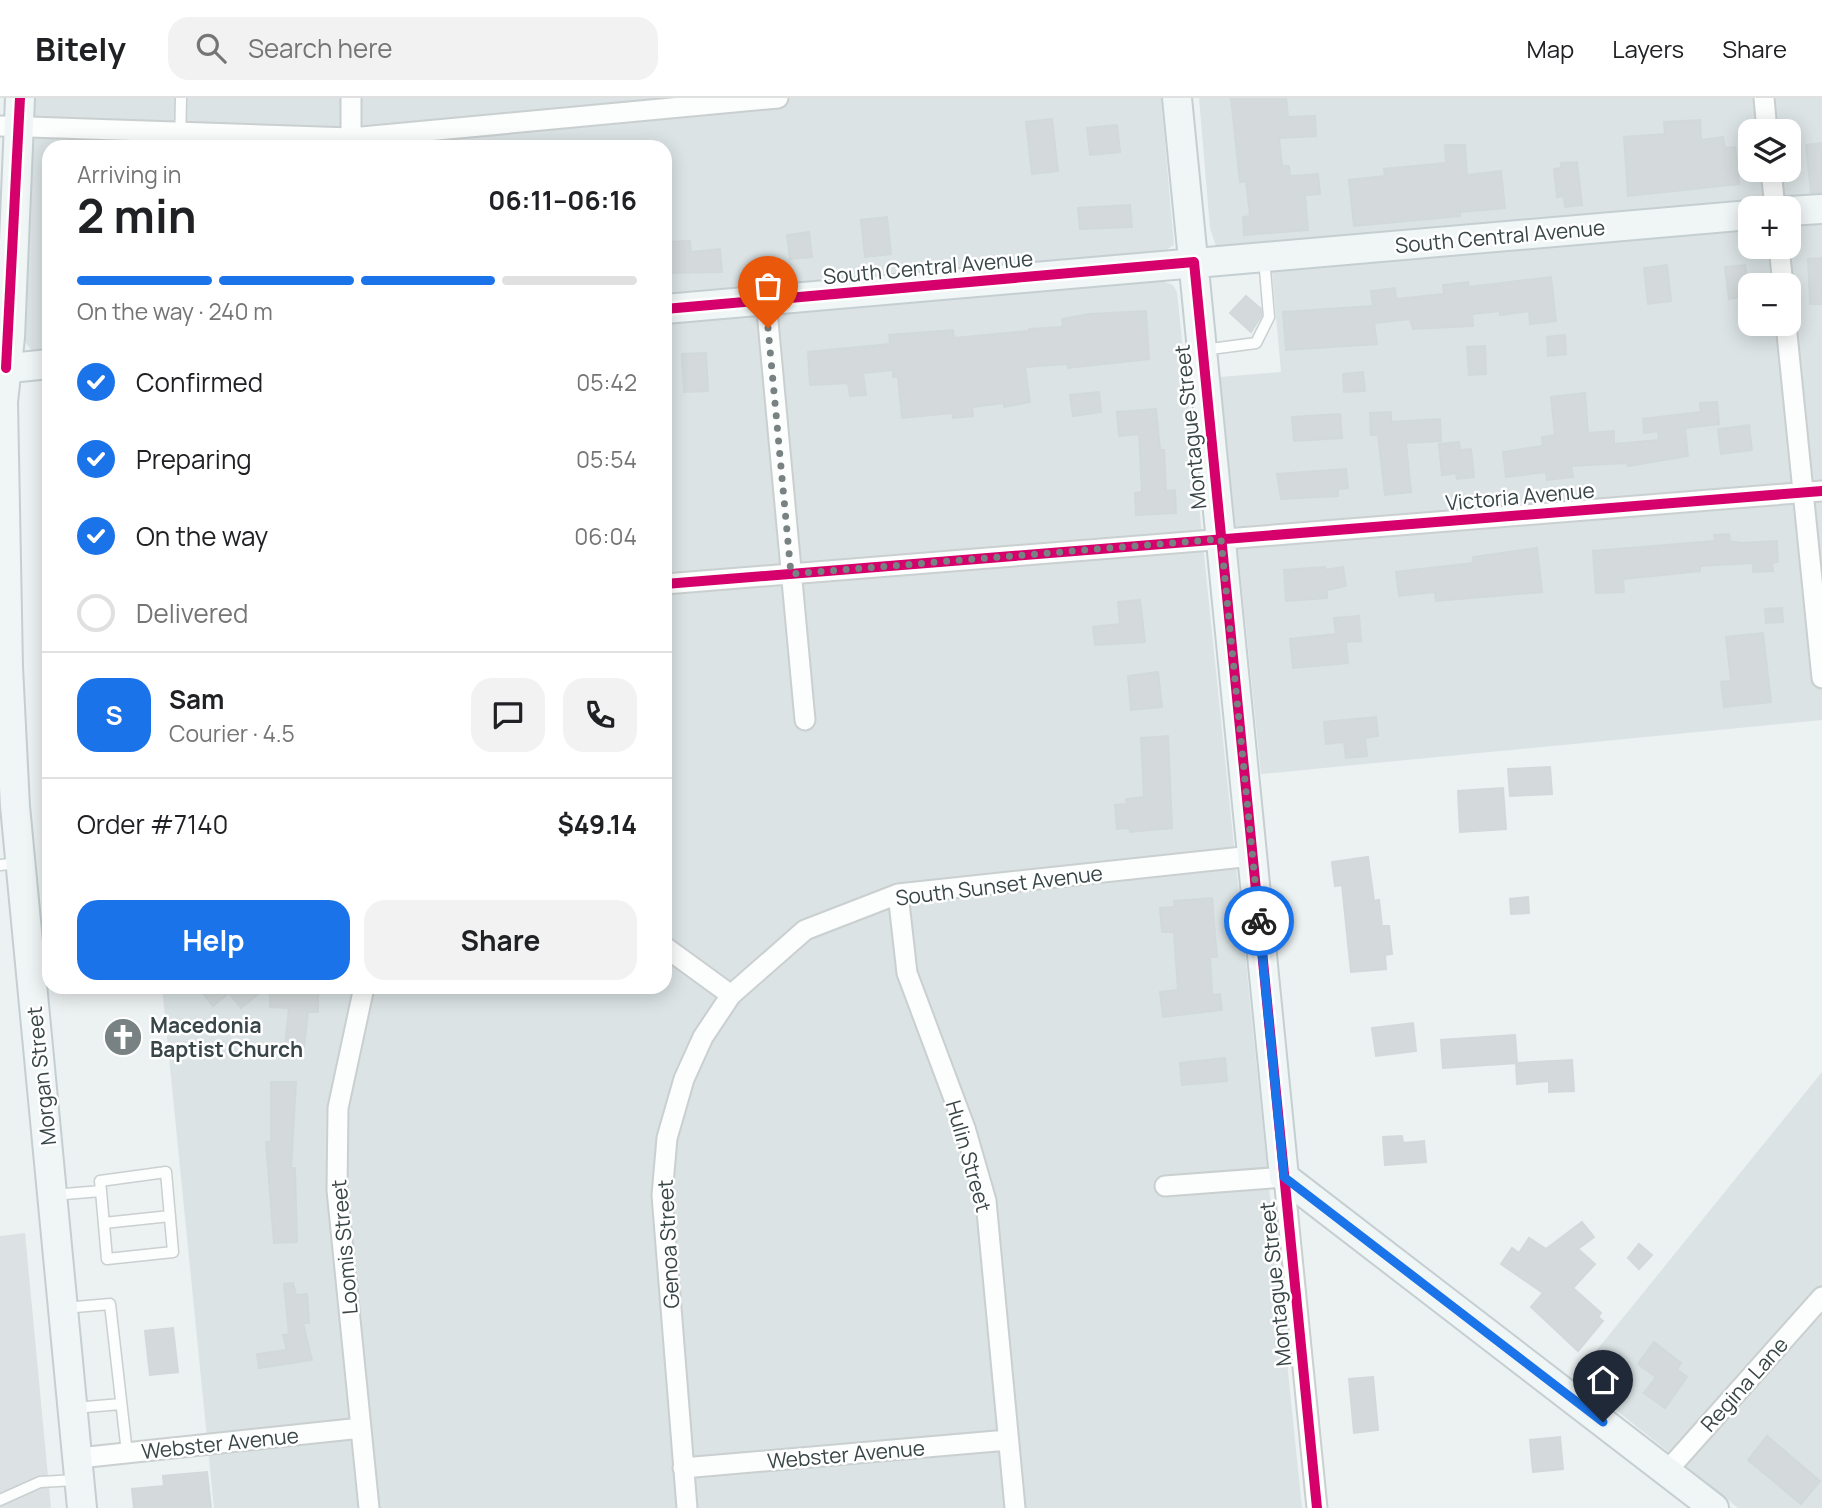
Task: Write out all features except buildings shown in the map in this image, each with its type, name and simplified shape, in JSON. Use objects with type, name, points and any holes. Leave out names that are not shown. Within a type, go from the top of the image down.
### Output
[{"type":"main road","name":"Morgan Street","points":[[20,98],[10,126],[3,368],[10,864],[53,1195],[82,1508]]},
{"type":"main road","name":"Montague Street","points":[[1177,98],[1284,1177]]},
{"type":"main road","points":[[1801,210],[1822,209]]},
{"type":"main road","name":"South Central Avenue","points":[[672,308],[1738,216]]},
{"type":"main road","points":[[3,368],[42,365]]},
{"type":"main road","points":[[1284,1177],[1714,1508]]},
{"type":"street","points":[[351,98],[351,140]]},
{"type":"street","points":[[370,140],[778,98]]},
{"type":"street","points":[[1764,98],[1767,119]]},
{"type":"street","points":[[10,126],[180,140]]},
{"type":"street","points":[[766,300],[805,720]]},
{"type":"street","points":[[1788,336],[1813,491],[1822,678]]},
{"type":"street","name":"Victoria Avenue","points":[[672,583],[1813,491]]},
{"type":"street","name":"South Sunset Avenue","points":[[731,995],[805,930],[898,894],[1252,856]]},
{"type":"street","name":"Hulin Street","points":[[898,894],[907,973],[965,1128],[986,1201],[1016,1508]]},
{"type":"street","points":[[672,952],[731,995]]},
{"type":"street","name":"Loomis Street","points":[[362,994],[338,1108],[337,1190],[369,1508]]},
{"type":"street","name":"Genoa Street","points":[[687,1508],[662,1195],[667,1138],[684,1079],[703,1037],[731,995]]},
{"type":"street","points":[[1165,1186],[1284,1177]]},
{"type":"street","name":"Montague Street","points":[[1284,1177],[1318,1508]]},
{"type":"street","name":"Regina Lane","points":[[1667,1471],[1822,1297]]},
{"type":"street","name":"Webster Avenue","points":[[79,1469],[127,1453],[361,1428]]},
{"type":"street","name":"Webster Avenue","points":[[683,1468],[1008,1440]]},
{"type":"lane","points":[[180,140],[181,98]]},
{"type":"lane","points":[[1202,350],[1256,343],[1269,317],[1264,256]]},
{"type":"lane","points":[[166,1172],[170,1216],[173,1252],[107,1259],[100,1181],[166,1172]]},
{"type":"lane","points":[[53,1195],[101,1191]]},
{"type":"lane","points":[[104,1223],[170,1216]]},
{"type":"lane","points":[[64,1308],[110,1304],[127,1453]]},
{"type":"lane","points":[[74,1408],[121,1404]]},
{"type":"lane","points":[[2,1498],[79,1469]]},
{"type":"shaded area","points":[[28,98],[1161,98],[1174,245],[1159,254],[672,296],[672,140],[42,140],[42,350],[31,350],[23,339]]},
{"type":"shaded area","points":[[1199,98],[1822,98],[1822,197],[1801,199],[1801,196],[1738,196],[1738,204],[1223,250],[1216,246],[1210,228]]},
{"type":"shaded area","points":[[1822,224],[1822,720],[1261,774],[1220,377],[1281,372],[1272,272],[1738,231],[1738,259],[1801,259],[1801,226]]},
{"type":"shaded area","points":[[1162,281],[1173,285],[1177,292],[1302,1508],[214,1508],[163,994],[672,994],[672,323]]},
{"type":"shaded area","points":[[1822,1072],[1822,1508],[1738,1508],[1575,1377]]},
{"type":"shaded area","points":[[25,1233],[51,1508],[0,1508],[0,1236]]},
{"type":"cycle path","points":[[6,368],[20,98]]},
{"type":"cycle path","points":[[672,308],[1194,262],[1317,1508]]},
{"type":"cycle path","points":[[672,583],[1822,491]]},
{"type":"way so far","points":[[768,328],[791,574],[1221,539],[1259,921]]},
{"type":"place","name":"Macedonia Baptist Church","points":[[123,1037]]},
{"type":"route","points":[[1259,921],[1284,1177],[1603,1422]]}]
